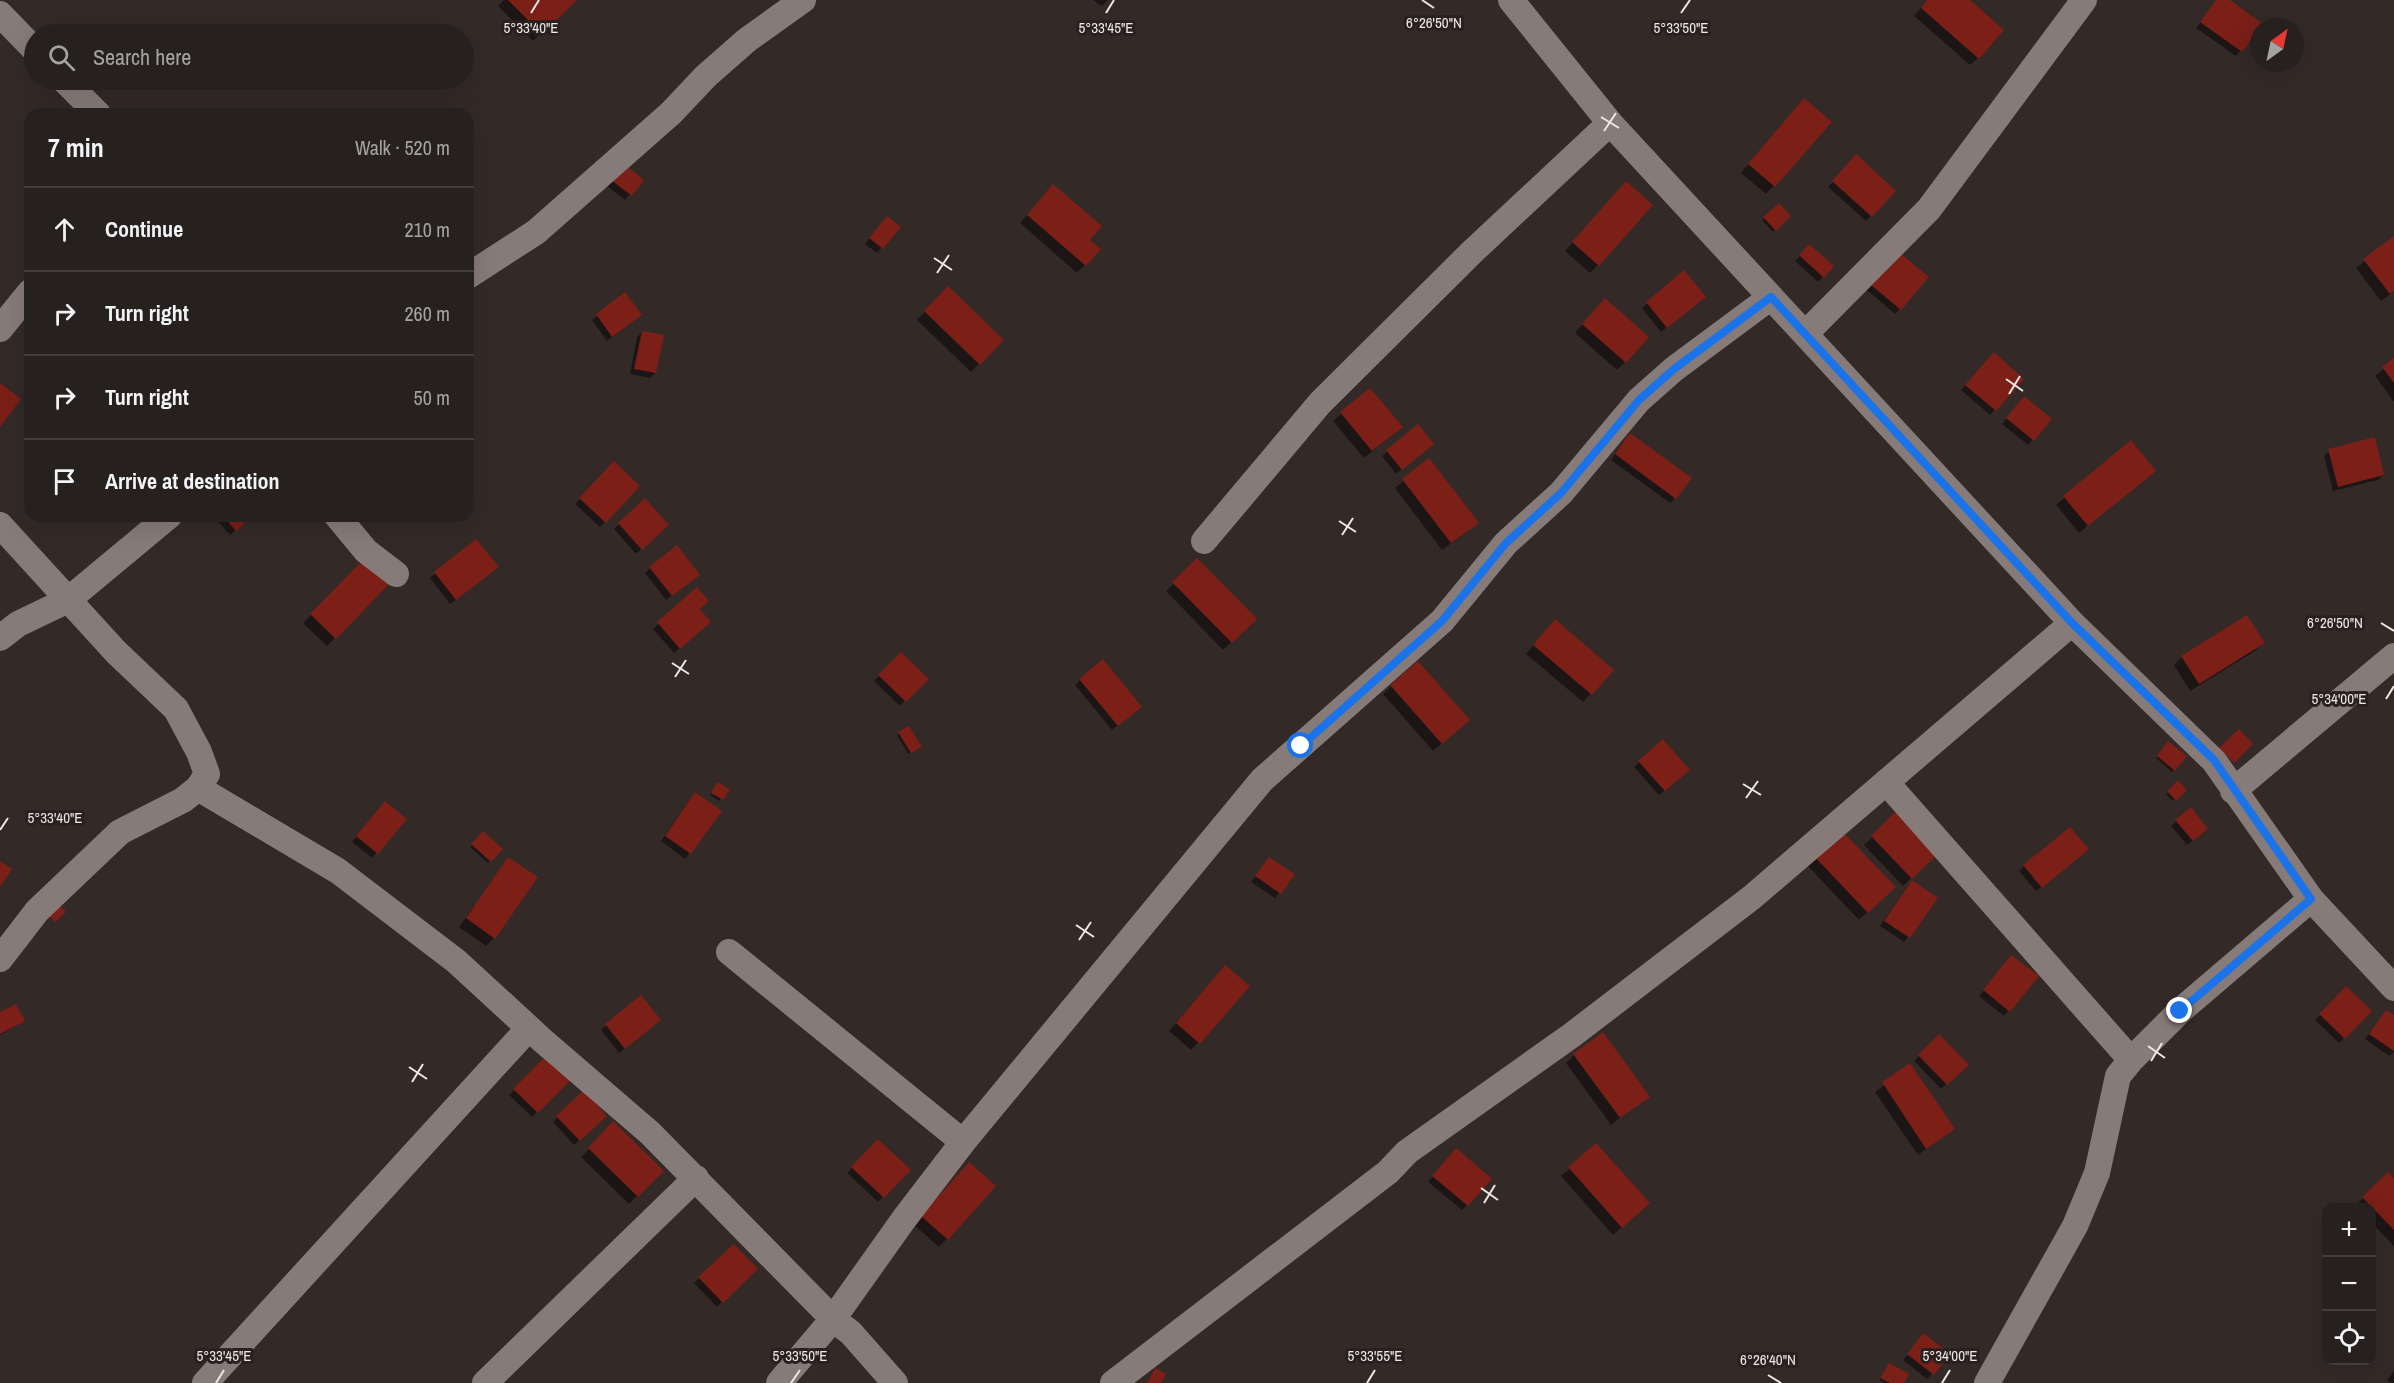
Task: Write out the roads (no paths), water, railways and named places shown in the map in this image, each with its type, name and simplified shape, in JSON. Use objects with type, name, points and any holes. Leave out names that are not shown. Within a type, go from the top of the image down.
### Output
[{"type":"street","points":[[474,272],[536,232],[672,113],[706,76],[747,40],[803,0]]},
{"type":"street","points":[[1805,334],[1929,209],[2084,0]]},
{"type":"street","points":[[1515,2],[1610,123],[2072,623],[2214,760],[2233,791],[2311,899],[2394,988]]},
{"type":"street","points":[[0,14],[24,39]]},
{"type":"street","points":[[74,90],[92,108]]},
{"type":"street","points":[[1204,541],[1320,403],[1471,253],[1610,123]]},
{"type":"street","points":[[779,1383],[833,1319],[904,1219],[963,1142],[1262,780],[1442,621],[1506,543],[1561,493],[1639,400],[1674,369],[1771,297]]},
{"type":"street","points":[[0,329],[24,299]]},
{"type":"street","points":[[0,638],[18,624],[68,600],[162,522]]},
{"type":"street","points":[[342,522],[366,550],[396,574]]},
{"type":"street","points":[[0,525],[116,652],[176,709],[199,752],[207,774],[198,788],[183,800],[120,832],[37,911],[0,959]]},
{"type":"street","points":[[1113,1383],[1388,1172],[1407,1152],[1572,1035],[1751,898],[2072,623]]},
{"type":"street","points":[[2233,791],[2394,656]]},
{"type":"street","points":[[1886,782],[2131,1060]]},
{"type":"street","points":[[198,788],[338,871],[456,961],[650,1133],[833,1319],[851,1333],[895,1383]]},
{"type":"street","points":[[1987,1383],[2075,1226],[2097,1173],[2118,1076],[2180,1011],[2311,899]]},
{"type":"street","points":[[729,952],[963,1142]]},
{"type":"street","points":[[205,1383],[529,1028]]},
{"type":"street","points":[[485,1383],[696,1178]]}]
